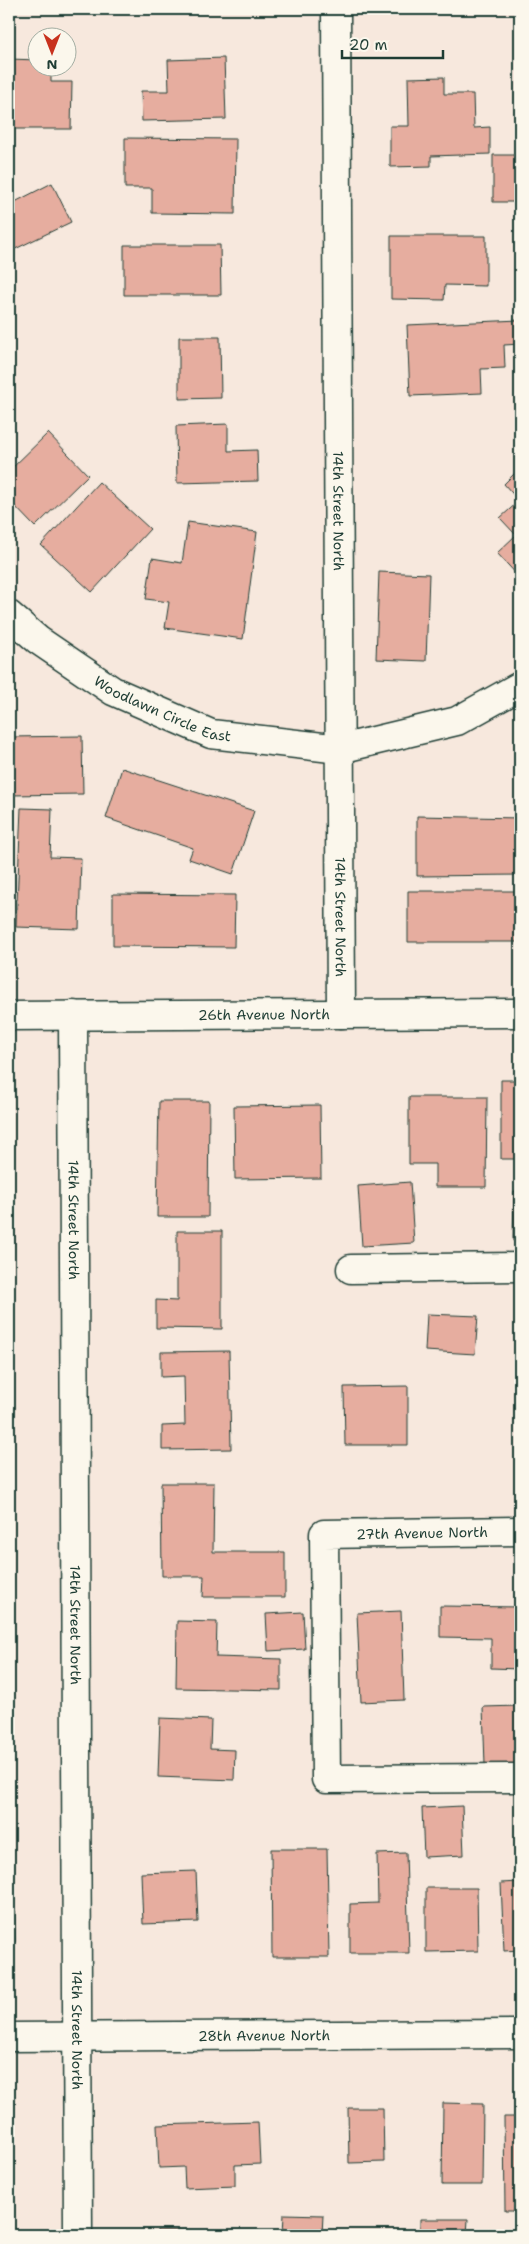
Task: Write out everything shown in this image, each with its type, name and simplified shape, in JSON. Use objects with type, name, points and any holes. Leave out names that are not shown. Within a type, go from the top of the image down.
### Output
[{"type":"street","name":"14th Street North","points":[[336,9],[342,1014]]},
{"type":"street","name":"Woodlawn Circle East","points":[[9,615],[38,640],[113,691],[211,734],[340,749]]},
{"type":"street","points":[[340,749],[457,721],[520,686]]},
{"type":"street","name":"26th Avenue North","points":[[9,1016],[520,1012]]},
{"type":"street","name":"14th Street North","points":[[73,1015],[78,2235]]},
{"type":"street","points":[[352,1269],[520,1267]]},
{"type":"street","name":"27th Avenue North","points":[[520,1531],[324,1534],[326,1779],[520,1778]]},
{"type":"street","name":"28th Avenue North","points":[[9,2037],[520,2034]]},
{"type":"building","points":[[224,58],[226,119],[142,121],[141,91],[169,91],[168,60]]},
{"type":"building","points":[[9,59],[28,60],[28,78],[51,78],[51,82],[72,82],[71,129],[9,129]]},
{"type":"building","points":[[444,77],[444,94],[473,94],[474,128],[490,127],[490,154],[431,156],[431,166],[390,167],[390,126],[409,126],[408,78]]},
{"type":"building","points":[[125,138],[236,139],[235,214],[152,213],[152,188],[125,188]]},
{"type":"building","points":[[493,155],[520,155],[520,202],[493,202]]},
{"type":"building","points":[[52,183],[71,222],[9,252],[9,205]]},
{"type":"building","points":[[391,236],[486,236],[486,286],[445,285],[444,300],[391,299]]},
{"type":"building","points":[[124,245],[220,245],[221,295],[124,295]]},
{"type":"building","points":[[520,320],[520,344],[504,345],[505,368],[481,369],[482,393],[410,396],[407,325]]},
{"type":"building","points":[[179,337],[220,337],[221,398],[179,399]]},
{"type":"building","points":[[228,424],[228,451],[257,450],[258,481],[177,483],[176,426]]},
{"type":"building","points":[[48,433],[88,475],[35,527],[9,500],[9,471]]},
{"type":"building","points":[[520,468],[520,578],[497,553],[516,535],[500,518],[519,501],[504,484]]},
{"type":"building","points":[[99,482],[150,529],[92,592],[41,545]]},
{"type":"building","points":[[188,522],[257,532],[243,639],[165,628],[169,602],[146,599],[152,558],[182,563]]},
{"type":"building","points":[[379,572],[429,574],[426,661],[376,659]]},
{"type":"building","points":[[82,736],[83,794],[9,795],[9,737]]},
{"type":"building","points":[[122,768],[254,811],[233,874],[189,859],[193,848],[106,818]]},
{"type":"building","points":[[21,808],[52,809],[50,857],[81,858],[79,929],[16,927]]},
{"type":"building","points":[[417,816],[520,818],[520,875],[417,876]]},
{"type":"building","points":[[408,891],[520,891],[520,942],[408,942]]},
{"type":"building","points":[[113,894],[235,895],[234,947],[113,946]]},
{"type":"building","points":[[501,1080],[520,1080],[520,1159],[501,1159]]},
{"type":"building","points":[[409,1097],[487,1097],[486,1187],[435,1187],[435,1164],[409,1164]]},
{"type":"building","points":[[159,1101],[209,1101],[208,1217],[157,1217]]},
{"type":"building","points":[[320,1105],[321,1178],[235,1179],[234,1106]]},
{"type":"building","points":[[410,1182],[414,1243],[362,1246],[358,1186]]},
{"type":"building","points":[[514,1191],[520,1191],[520,1241],[513,1241]]},
{"type":"building","points":[[177,1231],[222,1231],[222,1329],[156,1328],[156,1300],[177,1301]]},
{"type":"building","points":[[427,1314],[478,1316],[475,1354],[425,1351]]},
{"type":"building","points":[[229,1351],[231,1449],[162,1450],[162,1426],[185,1425],[184,1376],[161,1377],[161,1352]]},
{"type":"building","points":[[408,1386],[408,1445],[345,1445],[344,1387]]},
{"type":"building","points":[[161,1483],[214,1483],[213,1552],[285,1552],[285,1597],[203,1597],[204,1576],[162,1576]]},
{"type":"building","points":[[440,1606],[520,1607],[520,1669],[491,1668],[491,1638],[440,1637]]},
{"type":"building","points":[[401,1611],[404,1700],[361,1702],[357,1613]]},
{"type":"building","points":[[303,1612],[305,1649],[268,1651],[266,1614]]},
{"type":"building","points":[[177,1621],[217,1622],[216,1657],[281,1659],[281,1690],[176,1688]]},
{"type":"building","points":[[520,1706],[520,1764],[485,1765],[483,1707]]},
{"type":"building","points":[[160,1718],[211,1720],[210,1749],[235,1750],[234,1780],[158,1777]]},
{"type":"building","points":[[462,1806],[464,1855],[424,1857],[422,1808]]},
{"type":"building","points":[[271,1849],[327,1849],[329,1957],[272,1957]]},
{"type":"building","points":[[406,1853],[409,1953],[350,1953],[350,1904],[378,1903],[377,1854]]},
{"type":"building","points":[[196,1871],[198,1922],[143,1924],[141,1873]]},
{"type":"building","points":[[9,1876],[14,1876],[15,1942],[9,1942]]},
{"type":"building","points":[[520,1882],[520,1950],[504,1951],[501,1883]]},
{"type":"building","points":[[426,1888],[477,1888],[478,1951],[426,1952]]},
{"type":"building","points":[[443,2103],[483,2104],[482,2185],[442,2185]]},
{"type":"building","points":[[348,2108],[383,2108],[384,2162],[349,2163]]},
{"type":"building","points":[[504,2117],[520,2117],[520,2211],[505,2211]]},
{"type":"building","points":[[9,2119],[10,2224],[9,2224]]},
{"type":"building","points":[[258,2122],[260,2164],[235,2165],[235,2186],[185,2188],[184,2167],[159,2168],[157,2125]]},
{"type":"building","points":[[284,2214],[323,2215],[322,2235],[283,2235]]},
{"type":"building","points":[[420,2219],[468,2219],[467,2235],[420,2235]]},
{"type":"building","points":[[157,2230],[260,2231],[260,2235],[157,2235]]}]
